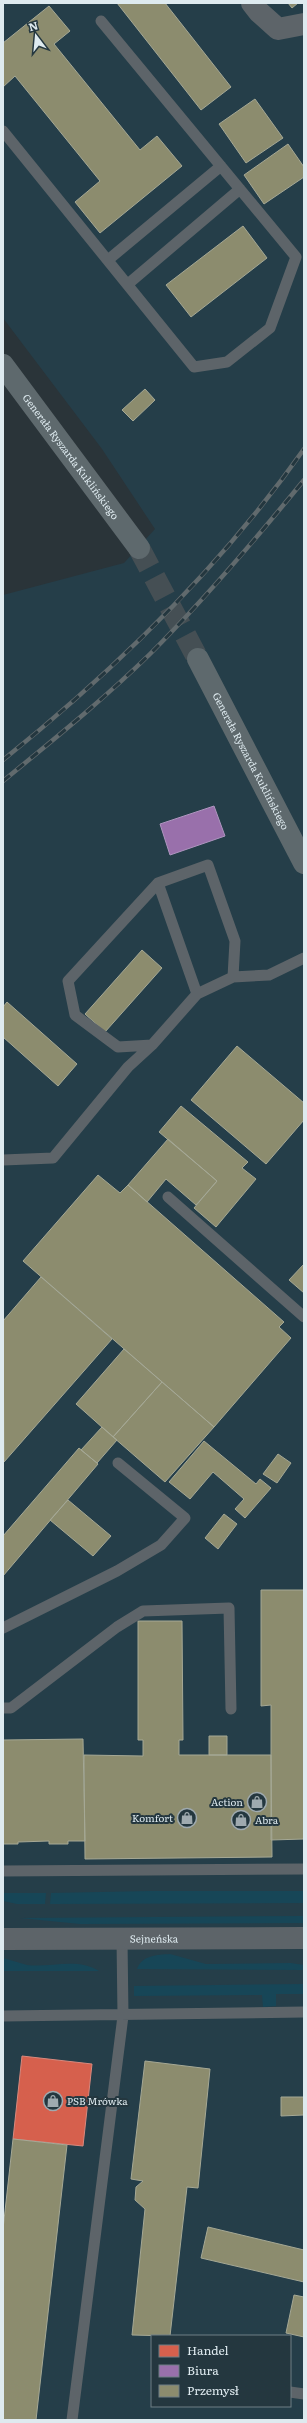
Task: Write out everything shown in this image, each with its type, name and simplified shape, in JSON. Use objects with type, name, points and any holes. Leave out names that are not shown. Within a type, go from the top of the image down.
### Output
[{"type":"main road","name":"Generała Ryszarda Kuklińskiego","points":[[3,365],[139,548]]},
{"type":"main road","name":"Generała Ryszarda Kuklińskiego","points":[[198,659],[252,759],[304,863]]},
{"type":"street","points":[[252,3],[259,12],[278,29],[304,24]]},
{"type":"street","name":"Sejneńska","points":[[3,1939],[304,1938]]},
{"type":"lane","points":[[3,130],[194,367],[227,362],[270,328],[296,257],[101,21]]},
{"type":"lane","points":[[108,260],[221,166]]},
{"type":"lane","points":[[128,284],[240,189]]},
{"type":"lane","points":[[152,1045],[118,1048],[75,1015],[68,981],[158,883],[208,865],[235,941],[233,977]]},
{"type":"lane","points":[[158,883],[197,994]]},
{"type":"lane","points":[[3,1160],[53,1158],[128,1067],[152,1045],[197,994],[233,977],[269,975],[304,958]]},
{"type":"lane","points":[[168,1197],[304,1317]]},
{"type":"lane","points":[[3,1628],[117,1571],[161,1545],[185,1518],[118,1463]]},
{"type":"lane","points":[[3,1708],[11,1708],[117,1627],[144,1610],[229,1608],[231,1709]]},
{"type":"lane","points":[[3,1871],[304,1869]]},
{"type":"lane","points":[[72,2420],[123,2016],[122,1939]]},
{"type":"lane","points":[[3,2016],[123,2016],[304,2012]]},
{"type":"lane","points":[[291,2392],[304,2394]]},
{"type":"shaded area","points":[[3,3],[304,3],[304,2420],[3,2420],[3,595],[124,563],[155,529],[102,449],[3,318]]},
{"type":"shaded area","points":[[150,1891],[304,1891],[304,1903],[50,1904],[51,1893]]},
{"type":"shaded area","points":[[3,1893],[46,1893],[45,1904],[17,1904],[3,1901]]},
{"type":"shaded area","points":[[304,1916],[304,1923],[80,1924],[20,1918]]},
{"type":"shaded area","points":[[170,1954],[206,1964],[291,1963],[304,1965],[304,1970],[137,1969],[139,1964],[146,1958],[155,1955]]},
{"type":"shaded area","points":[[3,1958],[27,1965],[73,1964],[91,1967],[99,1971],[3,1971]]},
{"type":"shaded area","points":[[304,1984],[304,1994],[276,1994],[276,2006],[263,2007],[262,1995],[134,1996],[134,1986]]},
{"type":"building: Handel","name":"PSB Mrówka","points":[[22,2056],[92,2064],[83,2146],[13,2139]]},
{"type":"building: Biura","points":[[214,806],[225,836],[170,855],[160,824]]},
{"type":"building: Przemysł","points":[[117,3],[165,3],[231,87],[201,110]]},
{"type":"building: Przemysł","points":[[288,3],[298,3],[292,8]]},
{"type":"building: Przemysł","points":[[49,6],[70,31],[54,44],[140,150],[157,136],[182,166],[100,233],[75,202],[100,181],[15,76],[3,87],[3,43]]},
{"type":"building: Przemysł","points":[[255,99],[283,138],[246,163],[219,124]]},
{"type":"building: Przemysł","points":[[288,144],[304,167],[304,177],[264,204],[244,175]]},
{"type":"building: Przemysł","points":[[243,226],[267,258],[191,317],[166,285]]},
{"type":"building: Przemysł","points":[[145,389],[155,400],[133,421],[122,410]]},
{"type":"building: Przemysł","points":[[142,950],[162,968],[105,1032],[85,1014]]},
{"type":"building: Przemysł","points":[[7,1002],[77,1064],[58,1086],[3,1037],[3,1007]]},
{"type":"building: Przemysł","points":[[237,1046],[304,1103],[304,1120],[266,1164],[191,1100]]},
{"type":"building: Przemysł","points":[[181,1106],[248,1162],[242,1168],[256,1179],[216,1227],[194,1208],[217,1181],[159,1132]]},
{"type":"building: Przemysł","points":[[168,1139],[217,1181],[196,1205],[166,1179],[147,1202],[128,1185]]},
{"type":"building: Przemysł","points":[[98,1175],[120,1193],[128,1185],[284,1322],[279,1327],[291,1338],[214,1427],[23,1261]]},
{"type":"building: Przemysł","points":[[304,1264],[304,1293],[289,1280]]},
{"type":"building: Przemysł","points":[[41,1277],[112,1339],[4,1462],[3,1321]]},
{"type":"building: Przemysł","points":[[124,1349],[162,1382],[113,1437],[76,1404]]},
{"type":"building: Przemysł","points":[[162,1382],[214,1427],[165,1482],[113,1437]]},
{"type":"building: Przemysł","points":[[102,1427],[117,1440],[97,1463],[81,1450]]},
{"type":"building: Przemysł","points":[[204,1441],[256,1484],[260,1479],[271,1488],[245,1518],[235,1509],[244,1499],[213,1472],[190,1499],[169,1482]]},
{"type":"building: Przemysł","points":[[79,1448],[98,1464],[3,1576],[3,1536]]},
{"type":"building: Przemysł","points":[[278,1454],[291,1463],[277,1483],[263,1474]]},
{"type":"building: Przemysł","points":[[68,1500],[111,1536],[93,1556],[50,1520]]},
{"type":"building: Przemysł","points":[[224,1514],[237,1524],[218,1549],[205,1538]]},
{"type":"building: Przemysł","points":[[261,1590],[304,1590],[304,1839],[271,1840],[271,1705],[261,1706]]},
{"type":"building: Przemysł","points":[[138,1621],[182,1621],[183,1740],[179,1740],[179,1755],[271,1755],[272,1857],[85,1859],[84,1755],[143,1756],[143,1740],[138,1740]]},
{"type":"building: Przemysł","points":[[209,1736],[227,1736],[227,1755],[209,1755]]},
{"type":"building: Przemysł","points":[[83,1739],[85,1841],[68,1841],[68,1844],[49,1844],[49,1841],[3,1844],[3,1740]]},
{"type":"building: Przemysł","points":[[145,2061],[210,2069],[198,2188],[187,2187],[170,2335],[132,2335],[145,2209],[135,2200],[136,2187],[143,2181],[131,2179]]},
{"type":"building: Przemysł","points":[[281,2097],[304,2097],[304,2115],[281,2116]]},
{"type":"building: Przemysł","points":[[13,2139],[67,2145],[36,2420],[3,2420],[3,2229]]},
{"type":"building: Przemysł","points":[[208,2227],[304,2250],[304,2282],[201,2258]]},
{"type":"building: Przemysł","points":[[294,2295],[304,2297],[304,2337],[286,2333]]},
{"type":"tunnel","points":[[139,548],[198,659]]},
{"type":"railway","points":[[3,760],[86,690],[126,653],[202,576],[272,493],[304,449]]},
{"type":"railway","points":[[3,781],[133,671],[229,569],[304,480]]},
{"type":"place","name":"Action","points":[[257,1802]]},
{"type":"place","name":"Komfort","points":[[187,1818]]},
{"type":"place","name":"Abra","points":[[241,1820]]},
{"type":"place","name":"PSB Mrówka","points":[[53,2101]]}]
